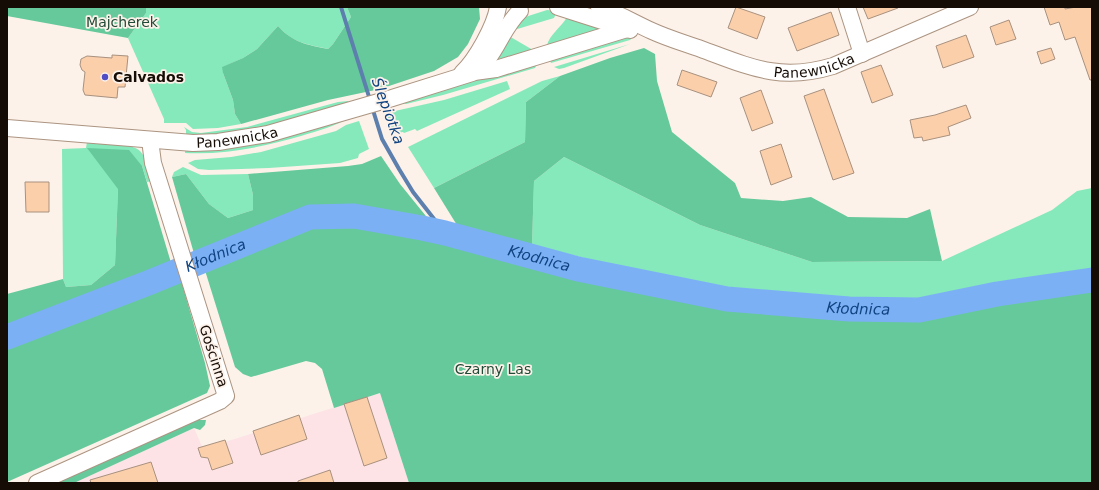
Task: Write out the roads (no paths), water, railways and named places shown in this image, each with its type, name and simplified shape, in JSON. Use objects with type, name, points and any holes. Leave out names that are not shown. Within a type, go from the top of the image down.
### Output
[{"type":"street","points":[[498,7],[493,24],[482,46],[470,64],[466,74],[488,71],[627,29]]},
{"type":"street","name":"Panewnicka","points":[[558,7],[627,29],[653,32]]},
{"type":"street","name":"Panewnicka","points":[[599,7],[611,10],[653,32],[754,68],[782,73],[801,73],[833,66],[970,7]]},
{"type":"street","points":[[847,7],[862,54]]},
{"type":"street","name":"Panewnicka","points":[[7,128],[205,143],[253,138],[389,99],[477,70],[489,58],[505,29],[520,8]]},
{"type":"street","name":"Gościnna","points":[[37,483],[220,401],[226,396],[153,163],[150,140]]},
{"type":"waterway","name":"Ślepiotka","points":[[341,7],[370,100]]},
{"type":"waterway","name":"Ślepiotka","points":[[372,107],[382,139],[399,169],[413,192],[445,233]]},
{"type":"waterway","name":"Kłodnica","points":[[7,337],[148,283],[310,217],[354,216],[422,228],[578,269],[727,299],[849,309],[919,310],[997,294],[1092,280]]},
{"type":"place","name":"Calvados","points":[[105,77]]},
{"type":"park label","name":"Majcherek","points":[[122,22]]},
{"type":"park label","name":"Czarny Las","points":[[493,369]]}]
